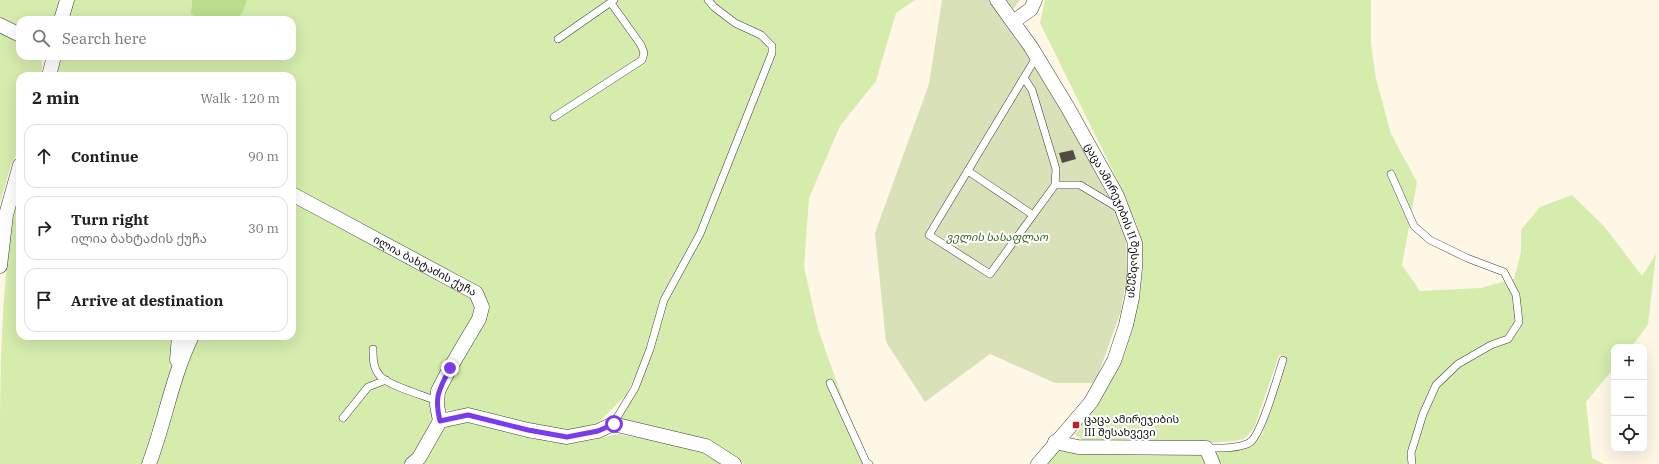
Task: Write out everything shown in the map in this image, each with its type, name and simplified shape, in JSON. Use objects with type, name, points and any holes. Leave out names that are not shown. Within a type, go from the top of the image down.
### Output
[{"type":"street","points":[[62,16],[67,0]]},
{"type":"street","name":"ცაცა ამირეჯიბის II შესახვევი","points":[[997,0],[1037,56],[1118,196],[1135,243],[1135,268],[1132,298],[1126,325],[1114,361],[1091,402],[1055,442],[1038,464]]},
{"type":"street","points":[[1013,22],[1031,9],[1035,0]]},
{"type":"street","points":[[0,25],[16,33]]},
{"type":"street","points":[[50,72],[53,60]]},
{"type":"street","points":[[0,266],[6,215],[16,179]]},
{"type":"street","name":"ილია ბახტაძის ქუჩა","points":[[296,196],[476,293],[482,307],[479,319],[438,391],[437,401],[440,421]]},
{"type":"street","points":[[177,371],[179,340]]},
{"type":"street","points":[[149,464],[158,440],[177,371],[190,340]]},
{"type":"street","points":[[412,464],[419,458],[440,421],[468,415],[528,430],[567,437],[598,431],[614,424],[706,446],[734,464]]},
{"type":"street","points":[[1055,442],[1078,447],[1206,448],[1216,456],[1221,464]]},
{"type":"street","points":[[1206,448],[1213,464]]},
{"type":"lane","points":[[614,424],[635,388],[650,349],[664,300],[700,234],[772,53],[772,46],[761,35],[735,23],[714,7],[708,0]]},
{"type":"lane","points":[[554,118],[642,60],[644,53],[642,45],[613,2],[558,39]]},
{"type":"lane","points":[[1024,78],[1032,90],[1056,169],[1055,185],[990,274],[929,235],[1037,56]]},
{"type":"lane","points":[[968,171],[1033,214]]},
{"type":"lane","points":[[1391,174],[1414,226],[1430,240],[1467,258],[1504,272],[1516,295],[1519,322],[1508,339],[1491,345],[1458,364],[1436,385],[1423,414],[1411,453],[1412,464]]},
{"type":"lane","points":[[1055,185],[1080,185],[1123,210]]},
{"type":"lane","points":[[373,349],[374,366],[380,377],[437,401]]},
{"type":"lane","points":[[1206,448],[1235,447],[1251,442],[1256,435],[1264,417],[1283,360]]},
{"type":"lane","points":[[342,418],[368,387],[386,380]]},
{"type":"lane","points":[[830,383],[866,462],[869,464]]},
{"type":"green space","points":[[0,0],[60,0],[55,16],[16,16],[16,28],[0,19]]},
{"type":"green space","points":[[73,0],[192,0],[191,13],[193,16],[68,16]]},
{"type":"green space","points":[[192,0],[247,0],[242,14],[239,16],[193,16],[191,13]]},
{"type":"green space","points":[[247,0],[915,0],[896,13],[876,81],[840,126],[809,198],[804,267],[818,329],[866,464],[745,464],[716,446],[620,420],[634,396],[652,354],[667,299],[661,296],[644,357],[626,395],[599,422],[576,431],[562,430],[483,414],[446,410],[442,405],[442,398],[485,305],[296,192],[296,72],[55,72],[58,60],[296,60],[296,16],[239,16],[242,14]]},
{"type":"green space","name":"ველის სასაფლაო","points":[[942,0],[1020,0],[1004,22],[1042,71],[1126,231],[1127,272],[1121,311],[1095,383],[1055,383],[990,354],[925,402],[886,342],[875,233],[929,84]]},
{"type":"green space","points":[[1045,0],[1371,0],[1371,44],[1376,79],[1391,134],[1417,182],[1402,265],[1420,291],[1480,288],[1514,279],[1521,252],[1521,230],[1540,207],[1572,195],[1604,226],[1642,276],[1656,254],[1648,325],[1633,344],[1611,344],[1611,372],[1586,402],[1592,458],[1604,464],[1217,464],[1211,452],[1233,451],[1245,448],[1251,445],[1262,435],[1286,357],[1279,355],[1254,428],[1244,439],[1199,444],[1088,443],[1075,435],[1109,382],[1121,355],[1140,296],[1141,244],[1137,225],[1113,171],[1040,23]]},
{"type":"green space","points":[[0,29],[16,38],[16,60],[41,60],[42,72],[16,72],[16,155],[10,168],[0,203]]},
{"type":"green space","points":[[296,202],[469,294],[475,304],[475,312],[449,356],[434,424],[406,464],[154,464],[186,361],[196,340],[296,340]]},
{"type":"green space","points":[[16,203],[16,340],[172,340],[172,368],[152,440],[142,464],[0,464],[2,323],[8,253]]},
{"type":"green space","points":[[463,421],[529,438],[577,443],[618,434],[701,449],[725,464],[422,464],[429,456],[447,424]]},
{"type":"green space","points":[[1057,450],[1196,451],[1205,456],[1209,464],[1045,464]]},
{"type":"building","points":[[1073,150],[1076,159],[1062,163],[1059,153]]},
{"type":"place","name":"ცაცა ამირეჯიბის III შესახვევი","points":[[1076,425]]},
{"type":"route","points":[[450,368],[438,391],[437,405],[440,421],[468,415],[528,430],[567,437],[598,431],[614,424]]}]
